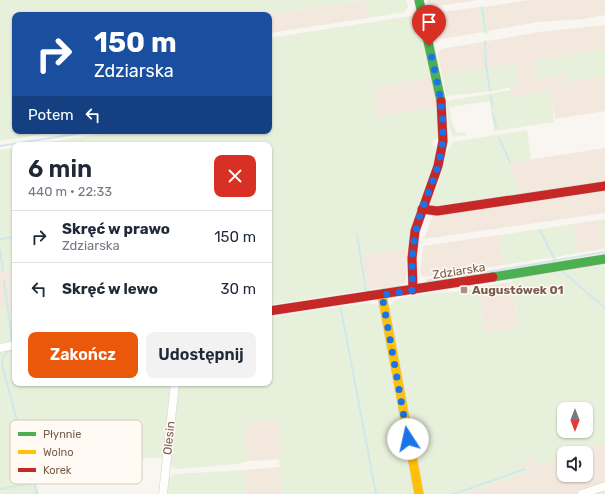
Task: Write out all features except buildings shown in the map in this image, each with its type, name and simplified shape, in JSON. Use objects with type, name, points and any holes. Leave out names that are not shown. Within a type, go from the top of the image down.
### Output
[{"type":"street","points":[[413,290],[413,244],[415,231],[438,166],[443,141],[441,99],[419,0]]},
{"type":"street","points":[[422,209],[437,211],[605,186]]},
{"type":"street","name":"Zdziarska","points":[[272,311],[382,295],[605,259]]},
{"type":"street","points":[[382,295],[419,494]]},
{"type":"street","points":[[0,348],[12,346]]},
{"type":"street","name":"Olesin","points":[[163,494],[175,386]]},
{"type":"street","points":[[582,494],[605,486]]},
{"type":"shaded area","points":[[366,0],[368,18],[272,33],[272,14]]},
{"type":"shaded area","points":[[427,0],[478,0],[432,7],[428,4]]},
{"type":"shaded area","points":[[529,0],[605,0],[605,15],[583,19],[538,22],[488,31],[484,7]]},
{"type":"shaded area","points":[[478,7],[483,32],[440,39],[434,35],[429,14]]},
{"type":"shaded area","points":[[605,25],[605,49],[534,61],[539,79],[565,74],[566,82],[605,76],[605,111],[555,119],[551,91],[512,97],[510,87],[517,86],[515,63],[442,75],[438,54],[441,49],[540,32]]},
{"type":"shaded area","points":[[431,77],[438,108],[377,117],[373,87]]},
{"type":"shaded area","points":[[605,148],[605,182],[521,194],[508,163]]},
{"type":"shaded area","points":[[605,189],[605,213],[424,239],[433,215]]},
{"type":"shaded area","points":[[599,220],[603,249],[577,253],[573,224]]},
{"type":"shaded area","points":[[499,235],[504,265],[424,277],[420,273],[423,246]]},
{"type":"shaded area","points":[[407,249],[406,281],[404,284],[368,290],[362,255]]},
{"type":"shaded area","points":[[12,270],[12,292],[10,292],[12,307],[0,309],[0,272]]},
{"type":"shaded area","points":[[511,282],[518,327],[484,333],[478,287]]},
{"type":"shaded area","points":[[279,419],[282,459],[248,461],[244,423]]},
{"type":"shaded area","points":[[605,442],[605,494],[462,494],[530,471],[521,469],[519,463],[533,458],[536,466],[557,458],[557,482],[593,482],[593,446]]},
{"type":"shaded area","points":[[280,467],[282,494],[246,494],[244,470]]},
{"type":"green space","points":[[0,0],[365,0],[272,14],[272,12],[12,12],[12,134],[44,134],[0,141]]},
{"type":"green space","points":[[365,0],[406,0],[408,7],[404,12],[368,18]]},
{"type":"green space","points":[[478,7],[484,7],[489,33],[483,34]]},
{"type":"green space","points":[[418,15],[431,77],[373,87],[377,116],[438,108],[438,138],[433,140],[432,145],[436,147],[437,152],[415,218],[407,249],[362,255],[368,290],[272,305],[272,142],[51,142],[100,134],[272,134],[272,38]]},
{"type":"green space","points":[[605,49],[605,76],[566,82],[565,74],[538,79],[534,60]]},
{"type":"green space","points":[[515,63],[517,86],[494,91],[446,96],[442,75]]},
{"type":"green space","points":[[511,90],[512,97],[551,90],[554,122],[494,131],[490,101],[449,107],[452,123],[457,133],[465,132],[466,135],[453,137],[449,126],[446,101]]},
{"type":"green space","points":[[527,130],[531,160],[508,163],[521,194],[429,207],[442,173],[446,154],[453,142]]},
{"type":"green space","points":[[12,148],[12,270],[0,272],[0,150]]},
{"type":"green space","points":[[605,219],[605,248],[603,249],[599,220]]},
{"type":"green space","points":[[573,224],[577,253],[504,265],[499,235]]},
{"type":"green space","points":[[605,263],[605,442],[593,446],[557,446],[557,458],[536,466],[533,458],[520,463],[521,469],[528,466],[530,471],[462,494],[424,494],[389,307],[393,301],[401,298],[478,288],[484,333],[518,327],[511,278]]},
{"type":"green space","points":[[453,275],[454,278],[427,284],[426,279]]},
{"type":"green space","points":[[10,292],[12,292],[12,307]]},
{"type":"green space","points":[[366,303],[379,305],[414,494],[282,494],[279,460],[282,459],[278,419],[244,423],[248,461],[238,464],[177,469],[172,466],[170,463],[178,386],[272,386],[272,317]]},
{"type":"green space","points":[[12,307],[12,341],[0,343],[0,309]]},
{"type":"green space","points":[[12,349],[12,386],[171,386],[163,457],[142,459],[142,420],[10,420],[10,484],[36,484],[39,494],[0,494],[0,351]]},
{"type":"green space","points":[[244,470],[246,494],[166,494],[168,478],[175,474]]},
{"type":"waterway","points":[[482,7],[485,31]]},
{"type":"waterway","points":[[485,41],[486,65],[490,91]]},
{"type":"waterway","points":[[491,96],[492,106]]},
{"type":"waterway","points":[[493,114],[496,127]]},
{"type":"waterway","points":[[25,142],[75,134]]},
{"type":"waterway","points":[[499,138],[510,162]]},
{"type":"waterway","points":[[0,146],[12,144]]},
{"type":"waterway","points":[[540,230],[555,260]]},
{"type":"waterway","points":[[357,234],[366,291],[369,291]]},
{"type":"waterway","points":[[0,239],[12,237]]},
{"type":"waterway","points":[[0,250],[3,271]]},
{"type":"waterway","points":[[481,273],[605,252]]},
{"type":"waterway","points":[[563,272],[605,308]]},
{"type":"waterway","points":[[459,276],[475,274]]},
{"type":"waterway","points":[[428,281],[454,277]]},
{"type":"waterway","points":[[4,281],[12,340]]},
{"type":"waterway","points":[[382,289],[401,286]]},
{"type":"waterway","points":[[341,309],[376,494]]},
{"type":"waterway","points":[[12,351],[7,352],[3,358],[2,365],[17,420]]},
{"type":"waterway","points":[[454,494],[525,469]]},
{"type":"waterway","points":[[0,489],[28,484]]},
{"type":"waterway","points":[[34,484],[37,494]]},
{"type":"traffic: fast","points":[[419,0],[441,101]]},
{"type":"traffic: fast","points":[[493,277],[605,259]]},
{"type":"traffic: slow","points":[[382,295],[419,494]]},
{"type":"traffic: jam","points":[[413,290],[412,258],[415,231],[438,166],[443,141],[441,101]]},
{"type":"traffic: jam","points":[[422,209],[437,211],[605,186]]},
{"type":"traffic: jam","points":[[272,311],[493,277]]},
{"type":"place","name":"Augustówek 01","points":[[464,290]]},
{"type":"route","points":[[408,439],[382,295],[413,290],[412,258],[415,231],[438,166],[441,153],[443,141],[442,107],[429,46]]}]
